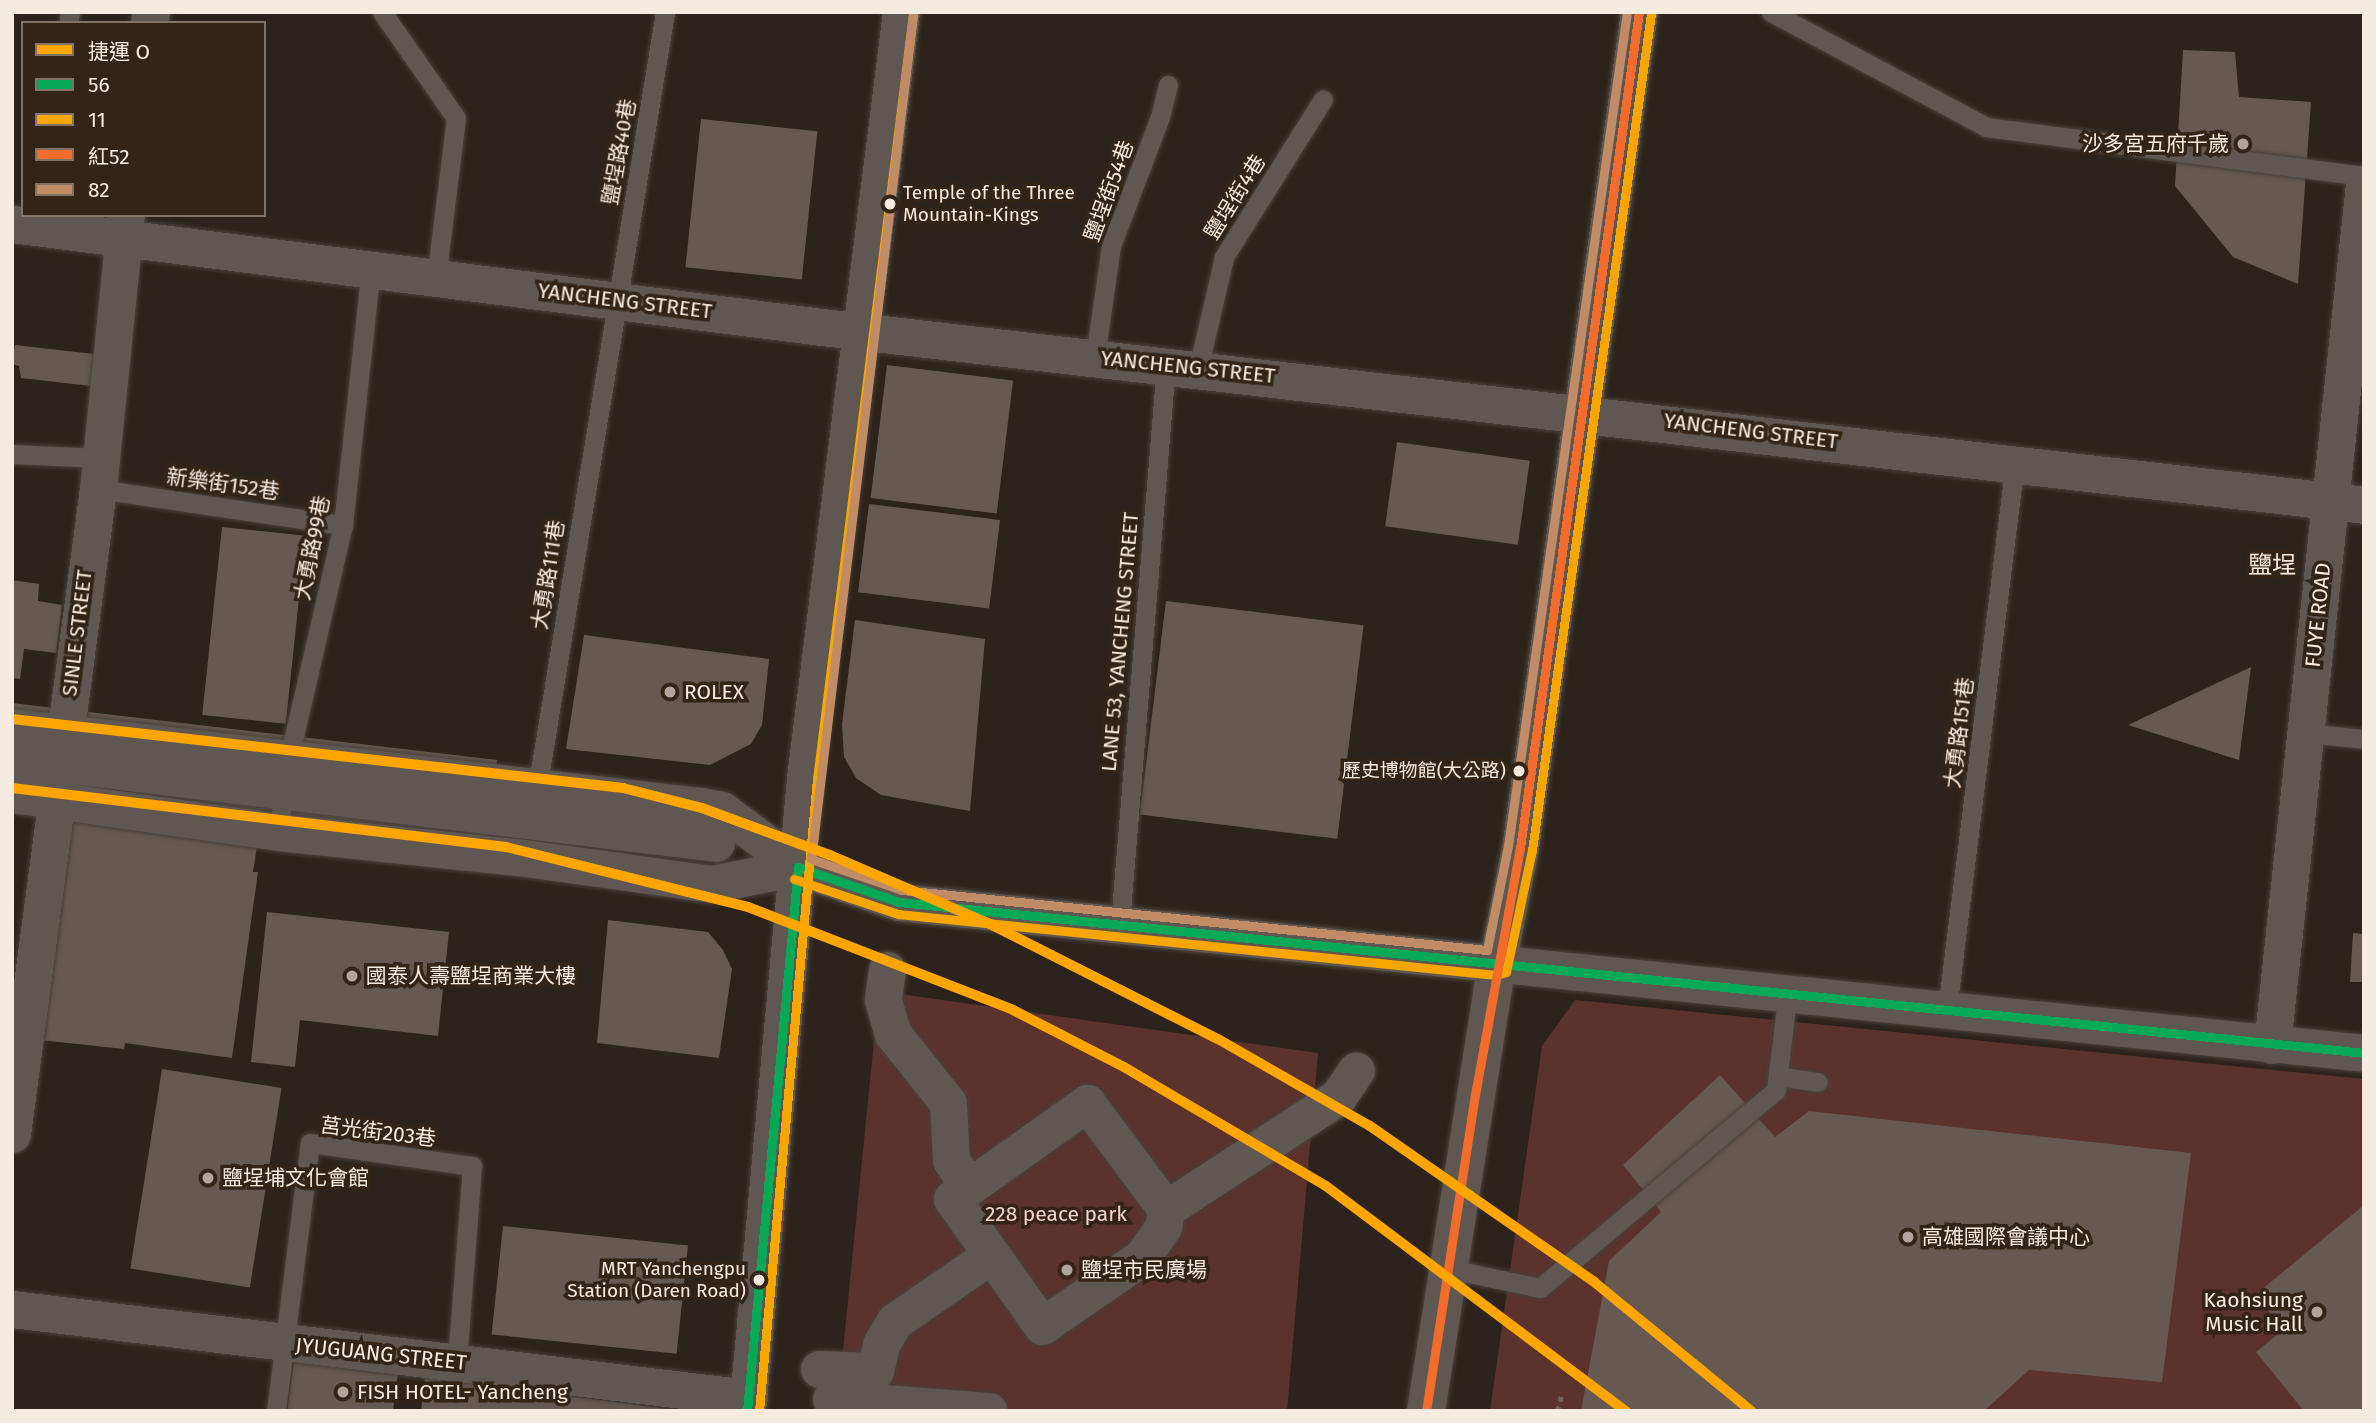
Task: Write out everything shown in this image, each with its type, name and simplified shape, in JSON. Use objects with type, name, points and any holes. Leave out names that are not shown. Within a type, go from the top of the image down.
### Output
[{"type":"street","points":[[748,1404],[805,778],[901,12]]},
{"type":"street","points":[[1426,1411],[1497,963],[1520,848],[1639,12]]},
{"type":"street","name":"FUYE ROAD","points":[[2272,1045],[2305,733],[2347,504],[2364,184]]},
{"type":"street","name":"YANCHENG STREET","points":[[12,225],[125,227],[371,270],[862,331],[1581,411],[2347,504]]},
{"type":"street","name":"SINLE STREET","points":[[12,1134],[99,474],[125,227]]},
{"type":"street","points":[[12,727],[60,765],[278,832],[525,858],[712,884],[798,867]]},
{"type":"street","points":[[12,758],[60,765],[286,774],[535,803],[722,810],[798,867],[899,902],[1788,991],[2364,1053]]},
{"type":"street","points":[[12,794],[60,765]]},
{"type":"street","points":[[535,803],[716,842]]},
{"type":"street","points":[[887,970],[884,1000],[893,1034],[948,1103],[951,1160],[968,1187]]},
{"type":"street","points":[[1166,1209],[1338,1097],[1356,1070]]},
{"type":"street","points":[[1087,1103],[1166,1209],[1163,1227],[1142,1257],[1042,1326],[953,1199],[968,1187],[1087,1103]]},
{"type":"street","points":[[989,1411],[825,1384],[875,1371],[880,1344],[895,1321],[991,1255]]},
{"type":"street","name":"JYUGUANG STREET","points":[[12,1309],[283,1343],[457,1361],[748,1404]]},
{"type":"lane","points":[[382,12],[456,118],[436,278]]},
{"type":"lane","name":"鹽埕路40巷","points":[[617,300],[665,12]]},
{"type":"lane","points":[[1771,12],[1986,127],[2364,176]]},
{"type":"lane","name":"鹽埕街54巷","points":[[1095,357],[1111,246],[1168,85]]},
{"type":"lane","name":"鹽埕街4巷","points":[[1182,367],[1224,257],[1323,99]]},
{"type":"lane","name":"大勇路99巷","points":[[278,832],[286,774],[342,524],[371,270]]},
{"type":"lane","name":"大勇路111巷","points":[[525,858],[617,300]]},
{"type":"lane","name":"LANE 53, YANCHENG STREET","points":[[1120,923],[1182,367]]},
{"type":"lane","name":"新樂街152巷","points":[[12,454],[342,524]]},
{"type":"lane","name":"大勇路151巷","points":[[1947,1010],[2015,462]]},
{"type":"lane","points":[[2305,733],[2364,739]]},
{"type":"lane","points":[[1450,1269],[1541,1288],[1776,1090],[1788,991]]},
{"type":"lane","points":[[1778,1076],[1818,1082]]},
{"type":"lane","name":"莒光街203巷","points":[[283,1343],[310,1143],[472,1166],[457,1361]]},
{"type":"lane","points":[[276,1411],[283,1343]]},
{"type":"path","points":[[1557,1411],[1562,1394]]},
{"type":"green space","name":"228 peace park","points":[[879,991],[1318,1053],[1287,1411],[837,1411]]},
{"type":"green space","points":[[1575,1000],[2364,1079],[2364,1411],[1490,1411],[1542,1046]]},
{"type":"building","name":"沙多宮五府千歲","points":[[2183,50],[2235,52],[2239,97],[2311,102],[2298,284],[2233,257],[2175,186]]},
{"type":"building","points":[[701,119],[817,131],[802,279],[685,267]]},
{"type":"building","points":[[15,345],[94,354],[91,386],[21,378],[19,366],[12,364]]},
{"type":"building","points":[[887,365],[1013,380],[997,513],[871,498]]},
{"type":"building","points":[[1397,442],[1530,461],[1518,545],[1385,526]]},
{"type":"building","points":[[869,504],[1000,520],[989,608],[858,592]]},
{"type":"building","points":[[222,527],[306,536],[286,724],[202,715]]},
{"type":"building","points":[[12,580],[39,584],[38,601],[62,605],[56,653],[24,649],[20,679],[12,678]]},
{"type":"building","points":[[1166,601],[1364,625],[1337,839],[1140,814]]},
{"type":"building","points":[[855,620],[985,639],[970,811],[881,795],[856,778],[844,757],[842,724]]},
{"type":"building","name":"ROLEX","points":[[584,635],[769,659],[762,725],[751,744],[710,765],[566,749]]},
{"type":"building","points":[[2251,667],[2239,760],[2128,725]]},
{"type":"building","points":[[12,703],[497,760],[481,868],[257,846],[253,872],[258,872],[232,1058],[125,1043],[124,1049],[40,1040],[43,814],[12,810]]},
{"type":"building","name":"國泰人壽鹽埕商業大樓","points":[[267,912],[449,932],[438,1036],[300,1020],[295,1067],[251,1062]]},
{"type":"building","points":[[608,920],[708,932],[723,950],[732,969],[719,1058],[597,1043]]},
{"type":"building","points":[[2353,933],[2364,934],[2364,982],[2350,982]]},
{"type":"building","name":"鹽埕埔文化會館","points":[[162,1069],[282,1088],[250,1287],[130,1269]]},
{"type":"building","name":"高雄國際會議中心","points":[[1720,1075],[1775,1137],[1809,1111],[2191,1153],[2162,1382],[2029,1370],[1984,1411],[1581,1411],[1609,1261],[1661,1212],[1623,1165]]},
{"type":"building","name":"Kaohsiung Music Hall","points":[[2364,1205],[2364,1411],[2304,1411],[2256,1352],[2284,1329],[2255,1295]]},
{"type":"building","points":[[503,1226],[688,1245],[677,1354],[492,1334]]},
{"type":"building","name":"FISH HOTEL- Yancheng","points":[[294,1360],[398,1373],[393,1411],[287,1411]]},
{"type":"building","points":[[425,1377],[668,1409],[668,1411],[421,1411]]},
{"type":"metro line","name":"O","points":[[12,719],[623,788],[702,808],[830,855],[990,924],[1218,1039],[1370,1126],[1593,1281],[1751,1411]]},
{"type":"metro line","name":"O","points":[[12,788],[506,847],[748,907],[1013,1010],[1124,1067],[1326,1186],[1626,1411]]},
{"type":"transit line","name":"82","points":[[913,14],[811,859],[902,890],[1487,950],[1508,846],[1627,12]]},
{"type":"transit line","name":"紅52","points":[[1426,1411],[1475,1095],[1520,848],[1639,12]]},
{"type":"transit line","name":"11","points":[[759,1411],[817,779],[913,14]]},
{"type":"transit line","name":"11","points":[[794,879],[898,914],[1496,975],[1506,972],[1532,850],[1651,14]]},
{"type":"transit line","name":"56","points":[[798,867],[899,902],[2364,1053]]},
{"type":"transit line","name":"56","points":[[747,1411],[798,867]]},
{"type":"place","name":"沙多宮五府千歲","points":[[2243,144]]},
{"type":"place","name":"Temple of the Three Mountain-Kings","points":[[890,204]]},
{"type":"place","name":"ROLEX","points":[[670,692]]},
{"type":"place","name":"歷史博物館(大公路)","points":[[1519,771]]},
{"type":"place","name":"國泰人壽鹽埕商業大樓","points":[[352,976]]},
{"type":"place","name":"鹽埕埔文化會館","points":[[208,1178]]},
{"type":"place","name":"高雄國際會議中心","points":[[1908,1237]]},
{"type":"place","name":"鹽埕市民廣場","points":[[1067,1270]]},
{"type":"place","name":"MRT Yanchengpu Station (Daren Road)","points":[[759,1280]]},
{"type":"place","name":"Kaohsiung Music Hall","points":[[2317,1312]]},
{"type":"place","name":"FISH HOTEL- Yancheng","points":[[343,1392]]},
{"type":"district","name":"鹽埕","points":[[2272,566]]}]
